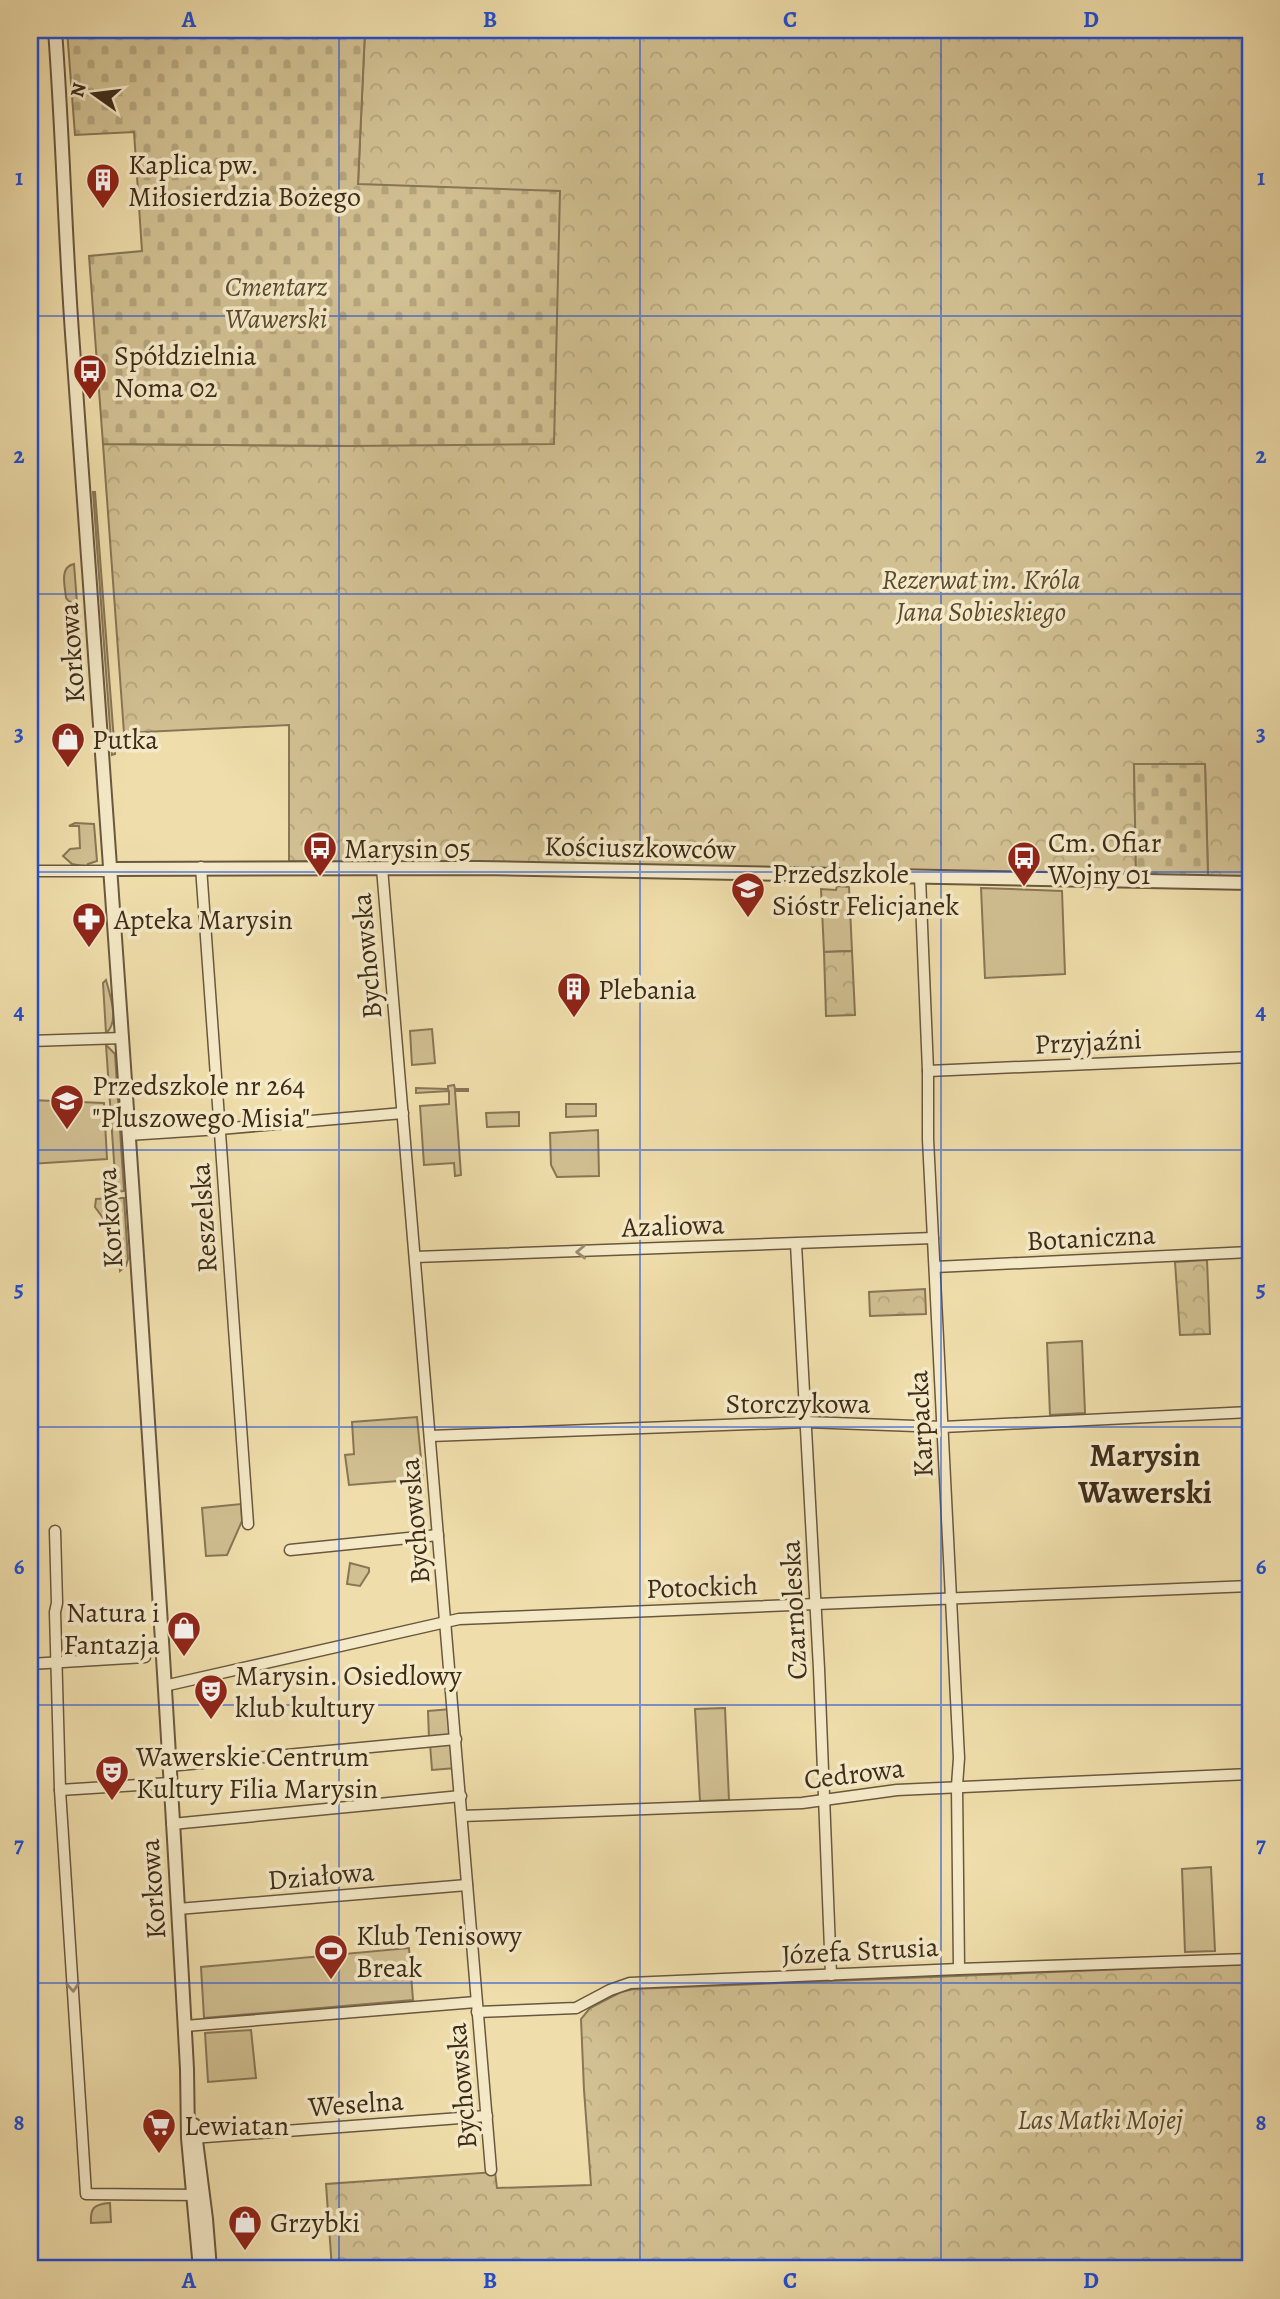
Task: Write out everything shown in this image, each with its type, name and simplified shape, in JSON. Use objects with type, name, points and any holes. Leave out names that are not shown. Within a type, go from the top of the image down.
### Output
[{"type":"street","name":"Korkowa","points":[[55,30],[74,357],[123,1038],[200,2269]]},
{"type":"street","name":"Kościuszkowców","points":[[30,871],[201,867],[382,868],[1250,883]]},
{"type":"street","name":"Reszelska","points":[[201,867],[248,1524]]},
{"type":"street","name":"Bychowska","points":[[382,868],[491,2170]]},
{"type":"street","name":"Karpacka","points":[[920,877],[928,1139],[959,1758],[959,1969]]},
{"type":"street","points":[[30,1041],[123,1038]]},
{"type":"street","name":"Przyjaźni","points":[[928,1071],[1250,1057]]},
{"type":"street","points":[[128,1135],[403,1113]]},
{"type":"street","name":"Azaliowa","points":[[415,1257],[933,1238]]},
{"type":"street","name":"Czarnoleska","points":[[796,1244],[816,1604],[831,1975]]},
{"type":"street","name":"Botaniczna","points":[[935,1267],[1250,1252]]},
{"type":"street","name":"Storczykowa","points":[[430,1436],[806,1422],[943,1427],[1250,1412]]},
{"type":"street","points":[[55,1531],[60,1790],[86,2194],[197,2195]]},
{"type":"street","points":[[290,1550],[438,1535]]},
{"type":"street","name":"Potockich","points":[[164,1686],[445,1620],[1250,1586]]},
{"type":"street","points":[[30,1664],[145,1657]]},
{"type":"street","points":[[169,1766],[456,1739]]},
{"type":"street","name":"Cedrowa","points":[[462,1816],[824,1801],[897,1790],[957,1786],[1250,1774]]},
{"type":"street","points":[[60,1790],[170,1783]]},
{"type":"street","points":[[172,1824],[461,1796]]},
{"type":"street","name":"Działowa","points":[[178,1909],[467,1885]]},
{"type":"street","name":"Józefa Strusia","points":[[185,2026],[477,2007],[576,2008],[630,1983],[1250,1959]]},
{"type":"street","name":"Weselna","points":[[192,2138],[487,2116]]},
{"type":"street","name":"Korkowa","points":[[197,2195],[206,2219],[209,2269]]},
{"type":"green space","name":"Cmentarz Wawerski","points":[[67,30],[365,30],[358,184],[560,191],[554,444],[103,444],[89,256],[142,251],[134,132],[75,135]]},
{"type":"green space","name":"Rezerwat im. Króla Jana Sobieskiego","points":[[365,30],[1250,30],[1250,877],[1208,876],[1205,764],[1134,764],[1136,875],[289,861],[289,725],[124,733],[103,444],[352,446],[358,184]]},
{"type":"green space","points":[[93,492],[115,754],[112,755]]},
{"type":"green space","points":[[74,564],[77,603],[66,598],[64,583],[66,569]]},
{"type":"green space","points":[[1134,764],[1205,764],[1208,876],[1136,875]]},
{"type":"green space","points":[[75,823],[94,824],[97,861],[88,864],[88,867],[72,864],[63,856],[70,849],[80,848],[79,826],[69,826]]},
{"type":"green space","points":[[837,886],[849,887],[852,951],[824,952],[821,889],[836,890]]},
{"type":"green space","points":[[981,888],[1062,891],[1065,974],[985,978]]},
{"type":"green space","points":[[852,951],[855,1015],[826,1016],[824,952]]},
{"type":"green space","points":[[106,980],[113,1015],[106,1033],[103,983]]},
{"type":"green space","points":[[432,1029],[435,1063],[412,1065],[410,1031]]},
{"type":"green space","points":[[106,1045],[115,1054],[124,1191],[118,1192],[116,1190]]},
{"type":"green space","points":[[454,1085],[455,1089],[468,1089],[455,1091],[461,1175],[455,1176],[454,1163],[424,1165],[420,1106],[449,1104],[449,1091],[416,1093],[416,1088],[448,1089],[448,1086]]},
{"type":"green space","points":[[30,1100],[104,1103],[107,1159],[30,1164]]},
{"type":"green space","points":[[566,1104],[596,1104],[596,1116],[566,1117]]},
{"type":"green space","points":[[519,1112],[519,1126],[487,1127],[486,1113]]},
{"type":"green space","points":[[598,1130],[599,1176],[557,1177],[551,1165],[550,1133]]},
{"type":"green space","points":[[111,1198],[114,1233],[95,1207],[96,1199]]},
{"type":"green space","points":[[124,1198],[128,1259],[126,1266],[120,1271],[116,1200]]},
{"type":"green space","points":[[1207,1260],[1210,1334],[1180,1335],[1175,1262]]},
{"type":"green space","points":[[925,1289],[926,1314],[870,1316],[869,1292]]},
{"type":"green space","points":[[1082,1341],[1085,1413],[1050,1415],[1047,1343]]},
{"type":"green space","points":[[417,1417],[423,1479],[349,1485],[345,1455],[354,1454],[352,1422]]},
{"type":"green space","points":[[241,1504],[242,1521],[227,1555],[206,1556],[202,1508]]},
{"type":"green space","points":[[350,1563],[369,1568],[360,1586],[347,1584]]},
{"type":"green space","points":[[725,1708],[729,1800],[700,1801],[695,1709]]},
{"type":"green space","points":[[451,1709],[453,1730],[448,1737],[429,1739],[428,1711]]},
{"type":"green space","points":[[451,1742],[456,1768],[432,1770],[430,1744]]},
{"type":"green space","points":[[1211,1867],[1215,1951],[1185,1952],[1182,1869]]},
{"type":"green space","name":"Klub Tenisowy Break","points":[[409,1948],[413,2000],[204,2018],[201,1967]]},
{"type":"green space","name":"Las Matki Mojej","points":[[1250,1964],[1250,2269],[332,2269],[326,2184],[495,2172],[497,2188],[591,2185],[581,2019],[590,2008],[621,1992],[634,1989]]},
{"type":"green space","points":[[251,2030],[256,2078],[208,2082],[205,2033]]},
{"type":"green space","points":[[110,2203],[111,2222],[91,2223],[94,2208]]},
{"type":"place","name":"Kaplica pw. Miłosierdzia Bożego","points":[[103,210]]},
{"type":"place","name":"Spółdzielnia Noma 02","points":[[90,401]]},
{"type":"place","name":"Putka","points":[[68,769]]},
{"type":"place","name":"Marysin 05","points":[[320,878]]},
{"type":"place","name":"Cm. Ofiar Wojny 01","points":[[1024,888]]},
{"type":"place","name":"Przedszkole Sióstr Felicjanek","points":[[748,919]]},
{"type":"place","name":"Apteka Marysin","points":[[89,949]]},
{"type":"place","name":"Plebania","points":[[574,1019]]},
{"type":"place","name":"Przedszkole nr 264 \"Pluszowego Misia\"","points":[[67,1131]]},
{"type":"place","name":"Natura i Fantazja","points":[[184,1658]]},
{"type":"place","name":"Marysin. Osiedlowy klub kultury","points":[[211,1721]]},
{"type":"place","name":"Wawerskie Centrum Kultury Filia Marysin","points":[[112,1802]]},
{"type":"place","name":"Klub Tenisowy Break","points":[[331,1981]]},
{"type":"place","name":"Lewiatan","points":[[159,2155]]},
{"type":"place","name":"Grzybki","points":[[245,2252]]},
{"type":"district","name":"Marysin Wawerski","points":[[1145,1474]]}]
